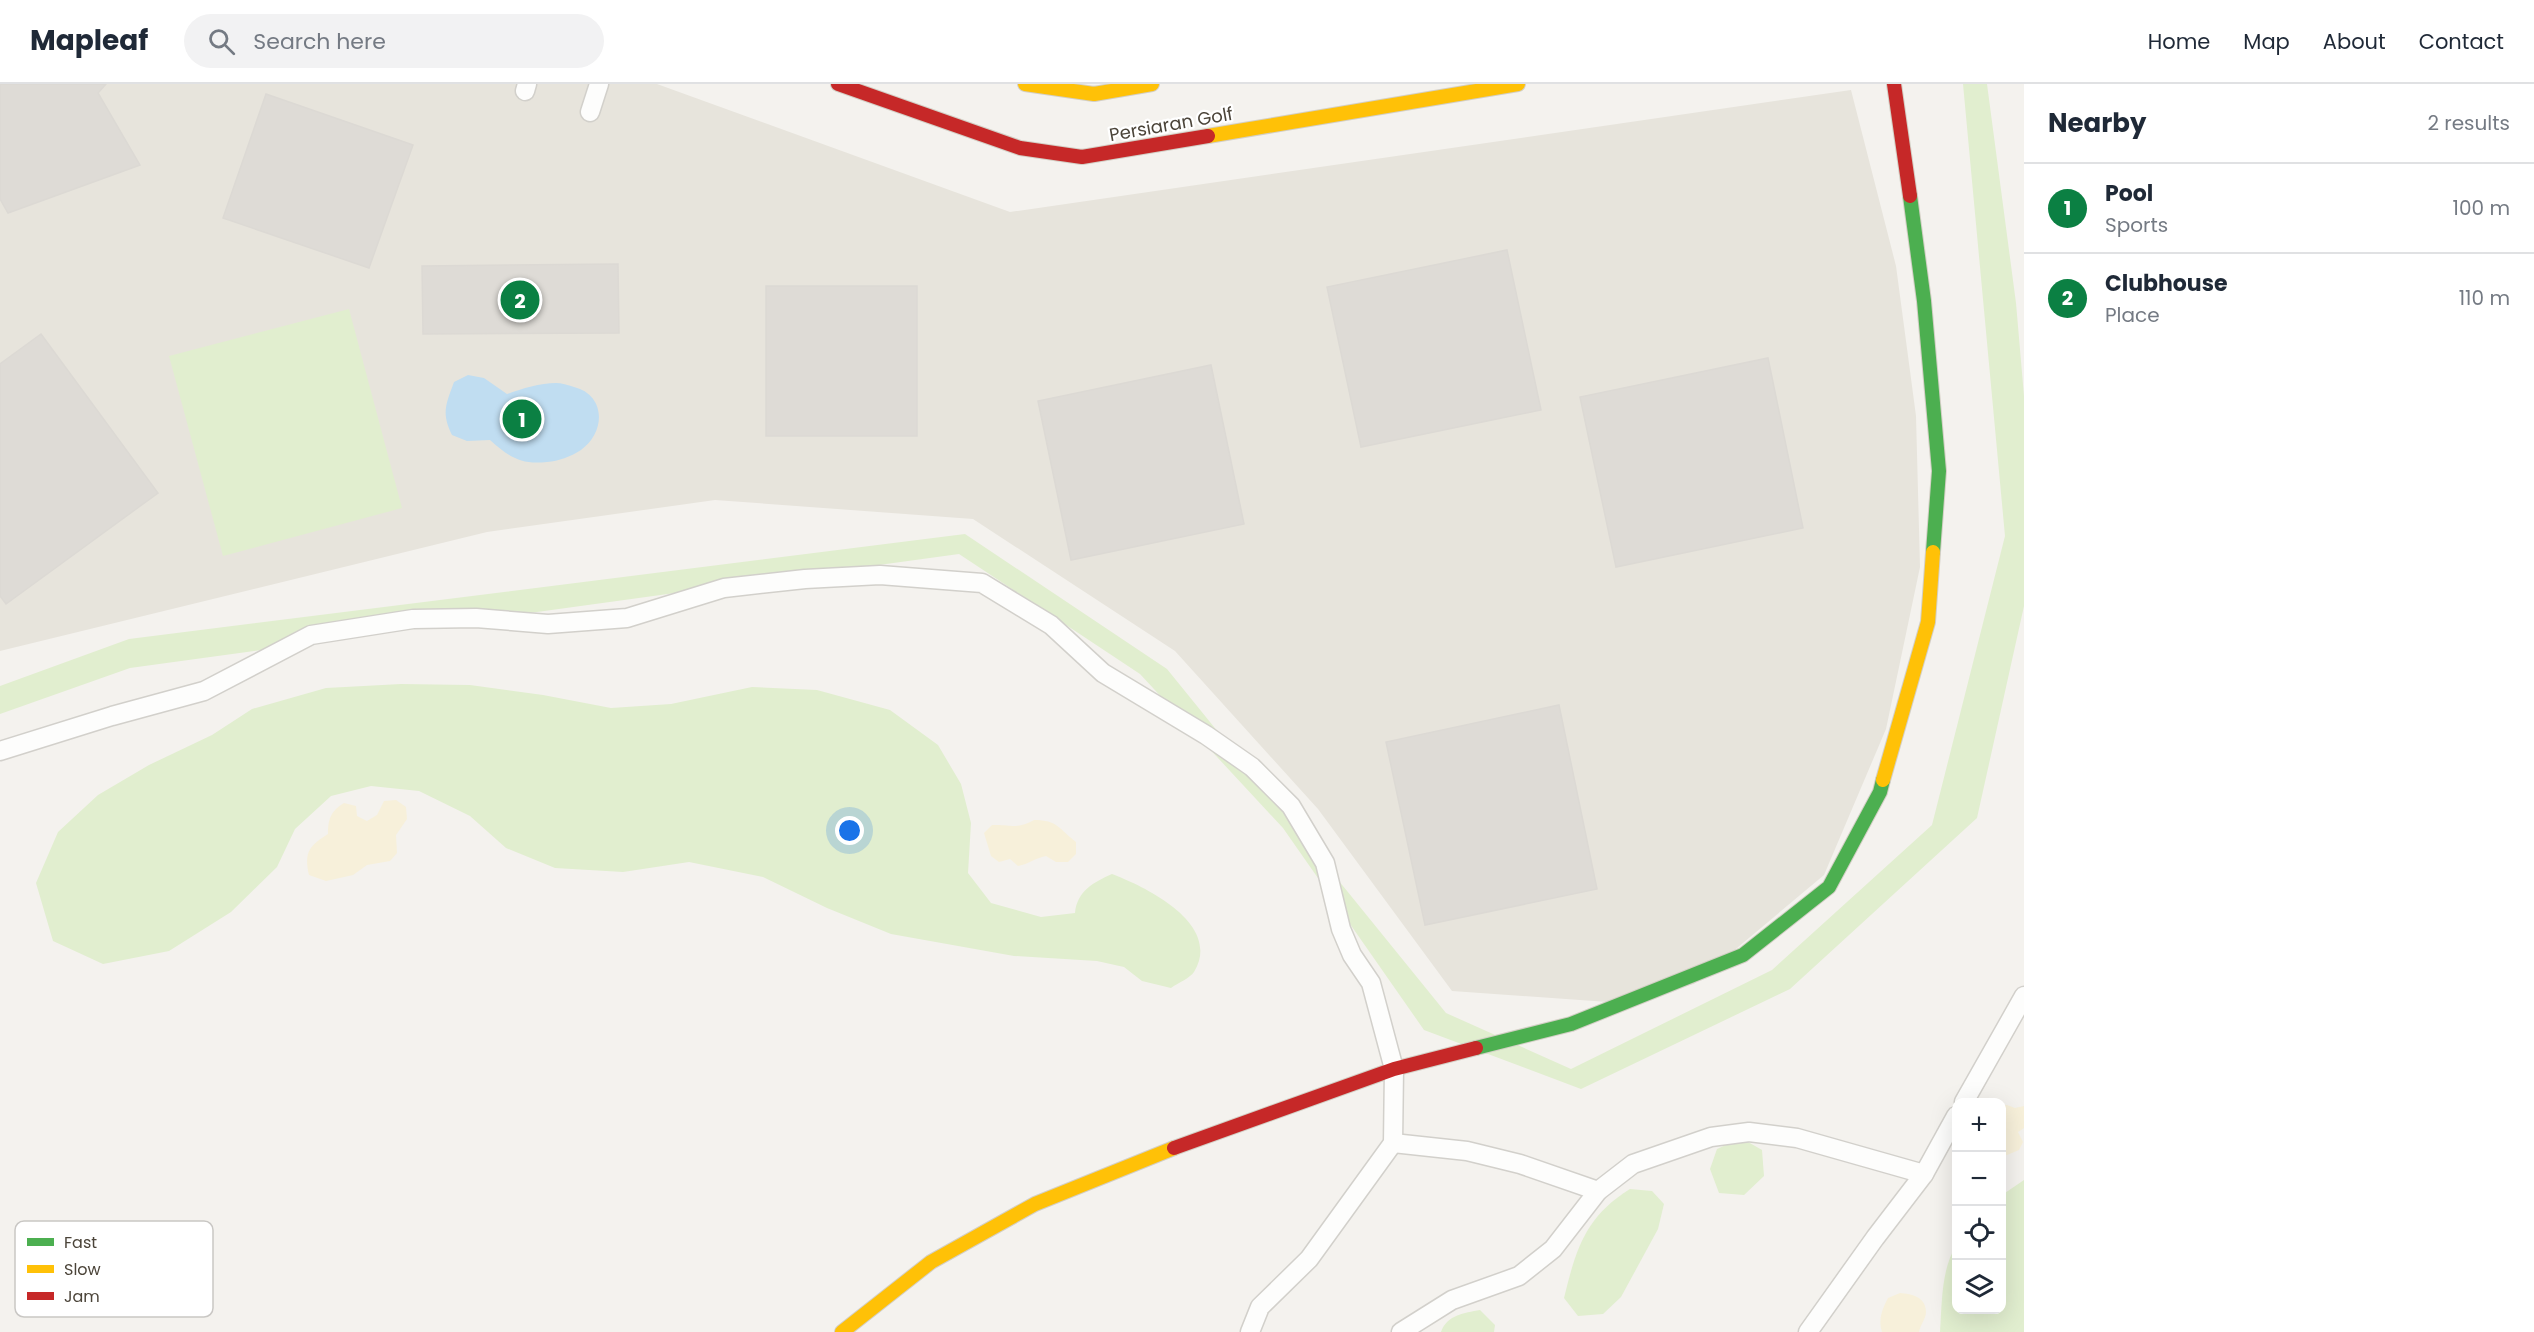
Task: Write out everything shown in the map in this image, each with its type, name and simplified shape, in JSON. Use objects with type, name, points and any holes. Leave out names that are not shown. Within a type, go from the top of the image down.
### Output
[{"type":"street","name":"Persiaran Golf","points":[[838,84],[1020,148],[1082,157],[1518,84]]},
{"type":"street","points":[[1025,84],[1094,94],[1152,84]]},
{"type":"street","points":[[842,1332],[931,1262],[1035,1204],[1155,1155],[1394,1069],[1571,1023],[1743,955],[1829,887],[1880,792],[1928,622],[1939,471],[1924,301],[1894,84]]},
{"type":"lane","points":[[590,112],[599,84]]},
{"type":"lane","points":[[0,751],[112,716],[204,691],[310,635],[413,619],[476,618],[548,624],[627,618],[724,588],[804,579],[880,575],[982,583],[1051,625],[1103,673],[1206,735],[1252,766],[1291,806],[1325,863],[1341,929],[1352,955],[1371,983],[1394,1069],[1393,1143],[1309,1259],[1260,1307],[1250,1332]]},
{"type":"lane","points":[[1966,1098],[2024,996]]},
{"type":"lane","points":[[1808,1332],[1924,1174],[1952,1123]]},
{"type":"lane","points":[[1401,1332],[1452,1300],[1519,1276],[1552,1249],[1598,1191],[1633,1164],[1712,1137],[1749,1132],[1797,1138],[1924,1174]]},
{"type":"lane","points":[[1393,1143],[1437,1146],[1488,1156],[1520,1164],[1598,1191]]},
{"type":"shaded area","points":[[0,84],[657,84],[1010,212],[1851,90],[1896,266],[1916,416],[1920,567],[1886,729],[1824,875],[1694,984],[1622,1003],[1452,991],[1318,809],[1175,651],[973,519],[715,500],[487,532],[0,651]]},
{"type":"green space","points":[[1963,84],[1987,84],[2016,303],[2024,396],[2024,606],[1977,818],[1790,989],[1581,1089],[1424,1030],[1283,828],[1140,674],[959,554],[130,668],[0,714],[0,686],[129,639],[965,534],[1167,669],[1446,1013],[1571,1069],[1772,970],[1932,825],[2005,536]]},
{"type":"green space","points":[[349,309],[402,508],[223,556],[169,356]]},
{"type":"green space","points":[[401,684],[470,685],[543,695],[611,708],[671,704],[752,687],[817,690],[890,710],[938,745],[961,784],[971,823],[968,873],[991,903],[1041,917],[1075,913],[1076,905],[1087,888],[1112,874],[1143,888],[1177,910],[1190,923],[1198,938],[1200,955],[1194,972],[1171,988],[1142,981],[1124,967],[1097,961],[1014,956],[891,934],[827,908],[763,877],[689,862],[623,872],[555,868],[506,848],[470,816],[419,791],[371,786],[331,796],[295,829],[277,867],[231,912],[169,951],[103,964],[53,941],[36,883],[58,832],[98,795],[149,765],[212,735],[252,709],[326,688]]},
{"type":"green space","points":[[1741,1138],[1762,1150],[1764,1176],[1744,1195],[1719,1193],[1710,1169],[1717,1149]]},
{"type":"green space","points":[[2024,1180],[2024,1332],[1940,1332],[1945,1276],[1952,1253],[1952,1314],[2006,1314],[2006,1192]]},
{"type":"green space","points":[[1630,1189],[1652,1191],[1664,1204],[1658,1229],[1621,1297],[1603,1314],[1578,1316],[1564,1298],[1578,1249],[1602,1211]]},
{"type":"green space","points":[[1480,1310],[1495,1325],[1494,1332],[1441,1332],[1452,1318]]},
{"type":"sand","points":[[396,800],[406,807],[407,819],[396,835],[397,853],[390,861],[367,865],[353,875],[326,881],[309,875],[307,861],[310,850],[316,842],[328,834],[331,816],[336,809],[344,803],[356,806],[357,816],[367,821],[377,815],[384,801]]},
{"type":"sand","points":[[1034,820],[1042,820],[1058,826],[1076,842],[1076,854],[1068,862],[1056,862],[1046,856],[1018,866],[1010,859],[999,862],[991,856],[984,833],[992,825],[1018,826]]},
{"type":"sand","points":[[2006,1105],[2015,1108],[2024,1106],[2024,1128],[2018,1132],[2023,1142],[2019,1150],[2007,1155],[2006,1155]]},
{"type":"sand","points":[[1900,1293],[1914,1295],[1924,1303],[1926,1315],[1919,1332],[1882,1332],[1882,1311],[1886,1302],[1888,1298]]},
{"type":"water","points":[[468,375],[484,378],[507,394],[537,385],[556,383],[585,391],[597,406],[599,415],[595,434],[581,450],[573,455],[556,461],[538,463],[516,458],[490,440],[467,441],[452,435],[447,421],[447,403],[454,382]]},
{"type":"building","points":[[0,84],[106,84],[98,93],[140,165],[8,213],[0,199]]},
{"type":"building","points":[[266,94],[413,145],[369,268],[223,218]]},
{"type":"building","points":[[1507,250],[1541,410],[1361,447],[1327,287]]},
{"type":"building","points":[[618,264],[619,333],[423,334],[422,266]]},
{"type":"building","points":[[766,286],[917,286],[917,436],[766,436]]},
{"type":"building","points":[[41,334],[158,493],[6,604],[0,596],[0,364]]},
{"type":"building","points":[[1768,358],[1803,528],[1616,567],[1580,397]]},
{"type":"building","points":[[1211,365],[1244,524],[1071,560],[1038,401]]},
{"type":"building","points":[[1559,705],[1597,889],[1425,925],[1386,742]]},
{"type":"traffic: fast","points":[[1910,196],[1924,301],[1939,471],[1933,552]]},
{"type":"traffic: fast","points":[[1476,1048],[1571,1024],[1743,955],[1829,887],[1880,792],[1883,780]]},
{"type":"traffic: slow","points":[[1025,84],[1094,94],[1152,84]]},
{"type":"traffic: slow","points":[[1208,136],[1518,84]]},
{"type":"traffic: slow","points":[[1883,780],[1928,622],[1933,552]]},
{"type":"traffic: slow","points":[[842,1332],[931,1262],[1035,1204],[1174,1148]]},
{"type":"traffic: jam","points":[[838,84],[1020,148],[1082,157],[1208,136]]},
{"type":"traffic: jam","points":[[1894,84],[1910,196]]},
{"type":"traffic: jam","points":[[1174,1148],[1394,1069],[1476,1048]]},
{"type":"place","name":"Clubhouse","points":[[520,300]]},
{"type":"place","name":"Pool","points":[[522,419]]}]
